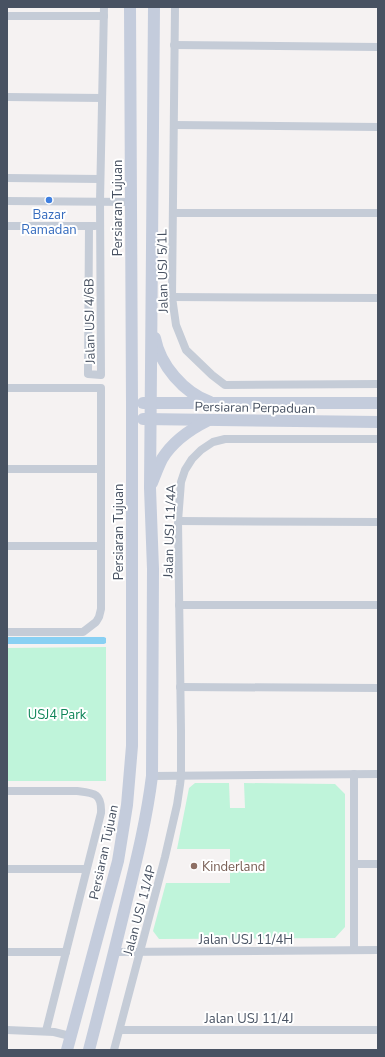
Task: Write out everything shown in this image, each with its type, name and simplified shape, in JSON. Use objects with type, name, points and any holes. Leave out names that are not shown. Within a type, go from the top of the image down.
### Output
[{"type":"main road","name":"Persiaran Tujuan","points":[[67,1050],[118,861],[127,805],[132,746],[130,7]]},
{"type":"main road","points":[[89,1050],[142,837],[149,802],[152,776],[153,569],[150,488],[150,403],[154,7]]},
{"type":"main road","points":[[151,315],[156,345],[169,370],[192,392],[204,400],[215,403]]},
{"type":"main road","name":"Persiaran Perpaduan","points":[[132,403],[378,403]]},
{"type":"main road","name":"Persiaran Perpaduan","points":[[132,419],[378,422]]},
{"type":"main road","points":[[150,488],[161,460],[169,449],[184,434],[208,420]]},
{"type":"street","name":"Jalan USJ 4/6B","points":[[89,226],[88,374],[101,375],[100,179],[104,7]]},
{"type":"street","name":"Jalan USJ 5/1L","points":[[175,7],[172,296],[176,325],[186,350],[212,375],[225,385],[378,384]]},
{"type":"street","points":[[7,16],[104,16]]},
{"type":"street","points":[[174,45],[378,47]]},
{"type":"street","points":[[7,97],[102,98]]},
{"type":"street","points":[[174,125],[378,127]]},
{"type":"street","points":[[7,178],[100,179]]},
{"type":"street","points":[[7,201],[131,202]]},
{"type":"street","points":[[173,213],[378,213]]},
{"type":"street","points":[[7,226],[100,226]]},
{"type":"street","points":[[172,296],[378,298]]},
{"type":"street","points":[[7,388],[101,388],[101,609],[99,617],[96,622],[83,632],[7,632]]},
{"type":"street","name":"Jalan USJ 11/4A","points":[[181,776],[178,521],[181,482],[185,470],[192,459],[201,450],[214,442],[225,439],[378,439]]},
{"type":"street","points":[[7,469],[101,469]]},
{"type":"street","points":[[178,521],[378,522]]},
{"type":"street","points":[[7,546],[101,546]]},
{"type":"street","points":[[179,605],[378,605]]},
{"type":"street","points":[[180,687],[378,688]]},
{"type":"street","points":[[354,774],[354,950]]},
{"type":"street","points":[[152,776],[378,774]]},
{"type":"street","name":"Jalan USJ 11/4P","points":[[114,1050],[172,828],[181,776]]},
{"type":"street","points":[[7,791],[87,792],[93,793],[100,799],[102,806],[46,1031]]},
{"type":"street","points":[[354,864],[378,864]]},
{"type":"street","points":[[7,869],[86,869]]},
{"type":"street","name":"Jalan USJ 11/4H","points":[[114,952],[378,950]]},
{"type":"street","points":[[7,952],[66,952]]},
{"type":"street","points":[[7,1030],[46,1031],[62,1033],[70,1036]]},
{"type":"street","name":"Jalan USJ 11/4J","points":[[120,1030],[378,1030]]},
{"type":"green space","name":"USJ4 Park","points":[[106,647],[106,781],[7,781],[7,648]]},
{"type":"green space","points":[[195,783],[229,783],[230,808],[245,808],[244,783],[335,784],[345,794],[345,927],[335,938],[159,939],[153,931],[166,883],[230,883],[230,849],[177,849],[189,788]]},
{"type":"water","points":[[7,637],[104,637],[106,638],[106,643],[7,644]]},
{"type":"place","name":"Bazar Ramadan","points":[[49,200]]},
{"type":"place","name":"Kinderland","points":[[194,866]]}]
